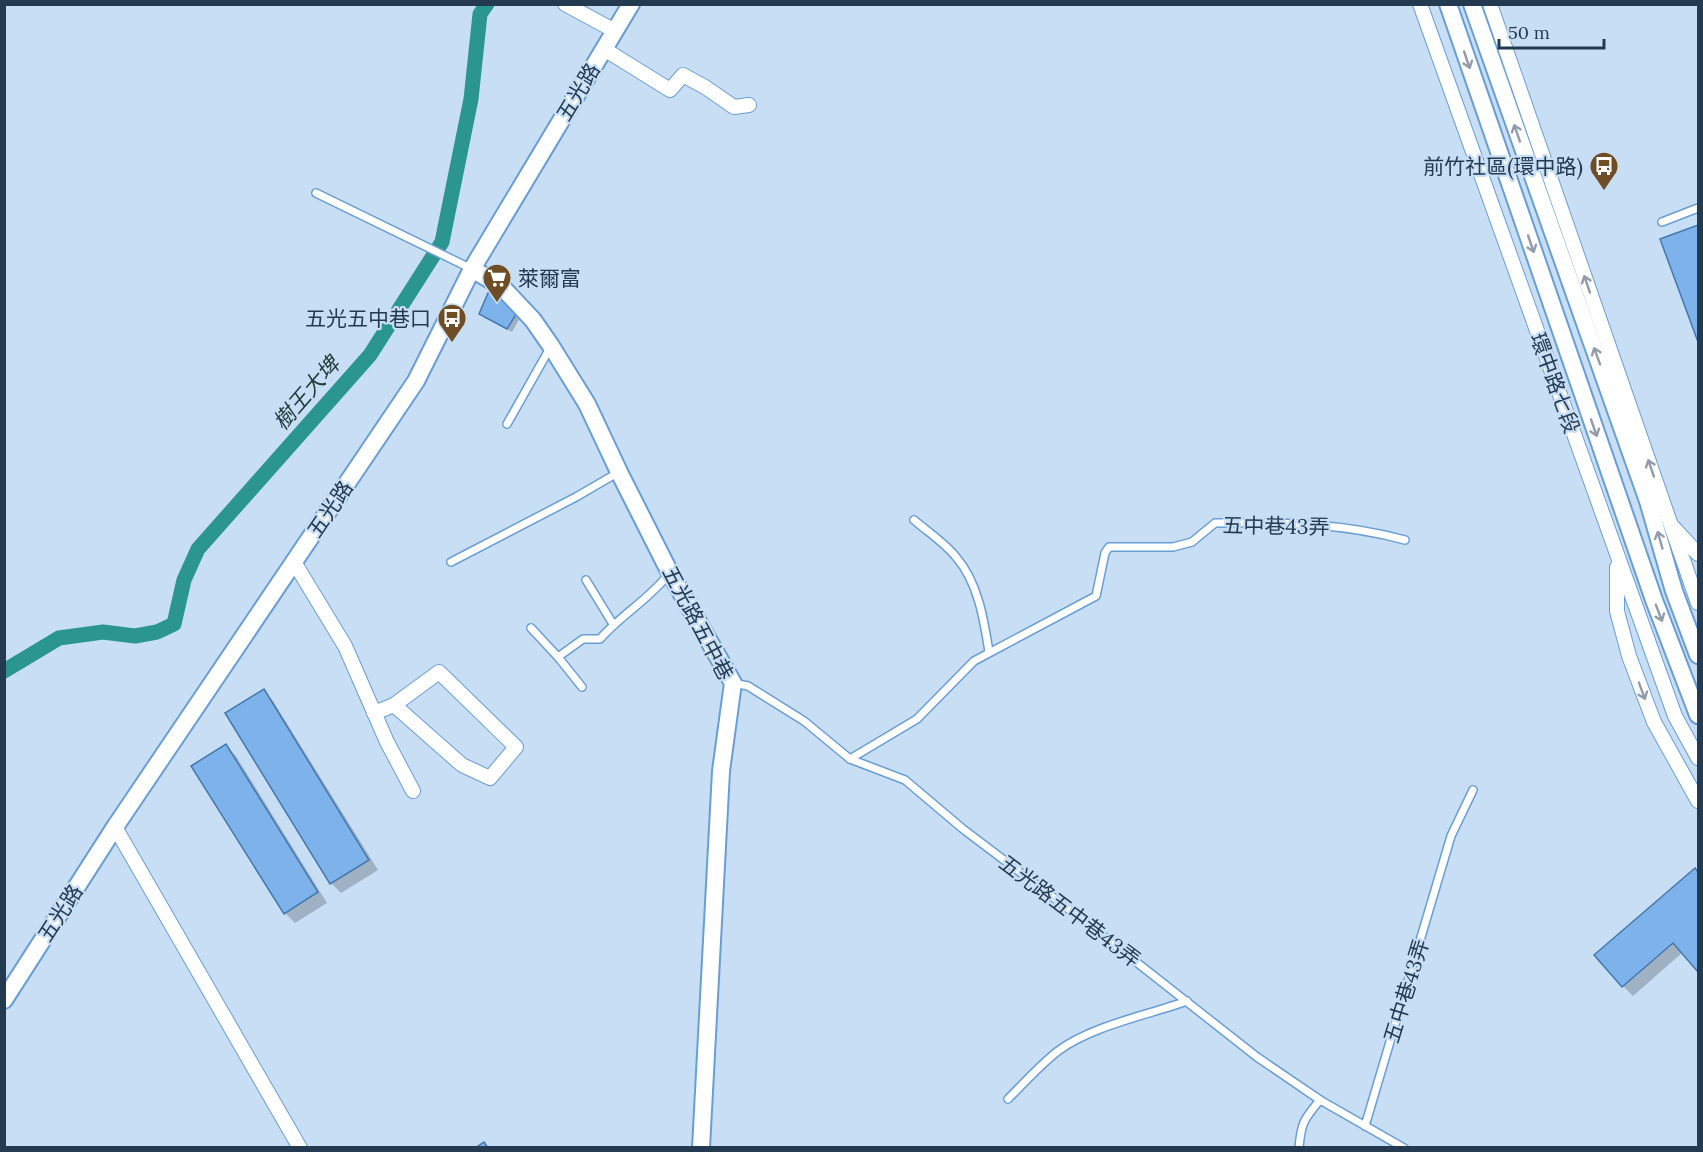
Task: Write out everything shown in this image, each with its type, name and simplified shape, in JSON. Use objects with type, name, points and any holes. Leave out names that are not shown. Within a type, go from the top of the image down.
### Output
[{"type":"street","points":[[565,4],[615,31]]},
{"type":"street","name":"五光路","points":[[4,1000],[115,827],[416,381],[472,269],[631,4]]},
{"type":"street","name":"環中路七段","points":[[1420,4],[1675,717],[1698,758]]},
{"type":"street","name":"環中路七段","points":[[1448,4],[1654,600],[1698,715]]},
{"type":"street","points":[[1472,4],[1648,501],[1674,591],[1698,656]]},
{"type":"street","points":[[1490,4],[1698,603]]},
{"type":"street","points":[[604,49],[670,90],[683,75],[734,107],[749,105]]},
{"type":"street","name":"五光路五中巷","points":[[472,269],[501,286],[533,320],[551,346],[587,404],[618,472],[670,573],[734,683],[721,771],[701,1148]]},
{"type":"street","points":[[1670,523],[1698,554]]},
{"type":"street","points":[[1616,553],[1617,611],[1629,656],[1654,722],[1698,801]]},
{"type":"street","points":[[294,562],[345,646],[374,714],[413,791]]},
{"type":"street","points":[[374,714],[394,705],[439,672],[516,747],[490,778],[462,765],[394,705]]},
{"type":"street","points":[[115,827],[300,1148]]},
{"type":"lane","points":[[316,193],[472,269]]},
{"type":"lane","points":[[1662,222],[1698,208]]},
{"type":"lane","points":[[507,424],[551,346]]},
{"type":"lane","points":[[451,562],[576,497],[618,472]]},
{"type":"lane","points":[[914,520],[956,556],[967,572],[984,625],[989,652]]},
{"type":"lane","name":"五中巷43弄","points":[[850,759],[917,719],[974,661],[1096,596],[1100,586],[1105,552],[1109,547],[1173,547],[1192,542],[1215,523],[1317,525],[1373,531],[1405,540]]},
{"type":"lane","points":[[558,657],[583,639],[600,639],[613,624],[654,592],[670,573]]},
{"type":"lane","points":[[586,580],[613,624]]},
{"type":"lane","points":[[531,628],[582,687]]},
{"type":"lane","name":"五光路五中巷43弄","points":[[734,683],[748,686],[804,721],[850,759],[905,780],[963,829],[1257,1057],[1320,1100],[1404,1148]]},
{"type":"lane","name":"五中巷43弄","points":[[1365,1126],[1451,836],[1473,790]]},
{"type":"lane","points":[[1008,1099],[1059,1050],[1077,1040],[1093,1032],[1187,1001]]},
{"type":"lane","points":[[1299,1148],[1300,1128],[1305,1117],[1320,1100]]},
{"type":"building","points":[[1698,225],[1698,342],[1660,239]]},
{"type":"building","name":"萊爾富","points":[[497,288],[518,311],[507,329],[479,314],[488,293]]},
{"type":"building","points":[[264,689],[369,860],[330,884],[225,713]]},
{"type":"building","points":[[226,744],[318,892],[284,914],[191,766]]},
{"type":"building","points":[[1695,868],[1698,872],[1698,972],[1673,943],[1622,987],[1594,955]]},
{"type":"building","points":[[484,1142],[488,1148],[475,1148]]},
{"type":"waterway","name":"樹王大埤","points":[[4,671],[59,638],[103,632],[135,636],[157,632],[174,624],[184,580],[198,549],[370,355],[442,242],[471,99],[480,14],[487,4]]},
{"type":"place","name":"前竹社區(環中路)","points":[[1604,192]]},
{"type":"place","name":"萊爾富","points":[[497,304]]},
{"type":"place","name":"五光五中巷口","points":[[452,344]]}]
